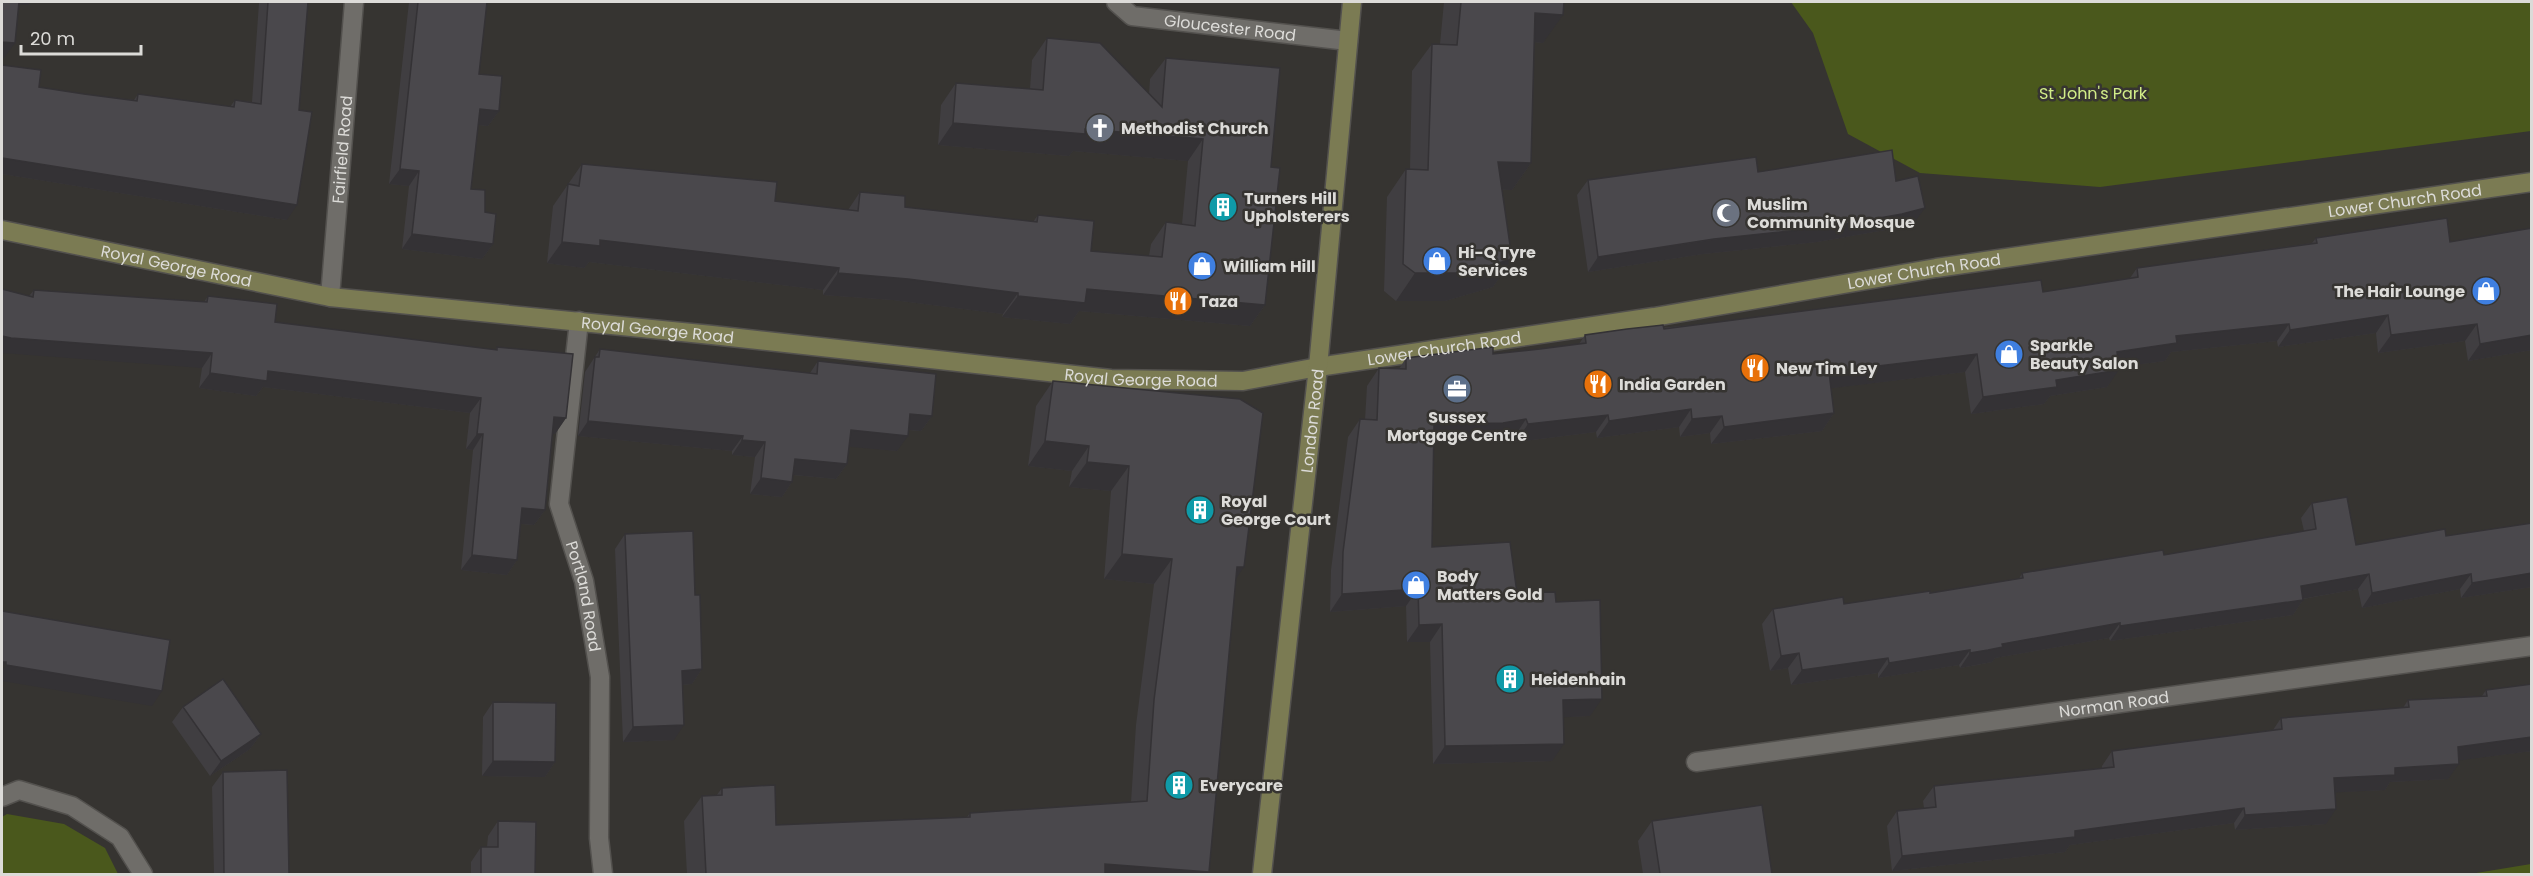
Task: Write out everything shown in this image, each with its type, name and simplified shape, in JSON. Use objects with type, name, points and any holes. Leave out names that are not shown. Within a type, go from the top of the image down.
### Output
[{"type":"street","name":"Fairfield Road","points":[[330,297],[354,2]]},
{"type":"street","name":"Gloucester Road","points":[[1116,2],[1132,16],[1348,41]]},
{"type":"street","name":"London Road","points":[[1262,874],[1318,367],[1352,2]]},
{"type":"street","name":"Lower Church Road","points":[[1318,367],[1654,317],[1936,268],[2532,182]]},
{"type":"street","name":"Royal George Road","points":[[2,230],[330,297],[579,321],[1111,379],[1243,381],[1318,367]]},
{"type":"street","name":"Portland Road","points":[[579,321],[559,504],[584,581],[600,677],[599,838],[603,874]]},
{"type":"street","name":"Norman Road","points":[[1696,762],[2532,646]]},
{"type":"street","points":[[2,796],[19,790],[72,806],[120,837],[143,874]]},
{"type":"green space","name":"St John's Park","points":[[1791,2],[2531,2],[2531,131],[2100,187],[1920,173],[1848,134],[1813,33]]},
{"type":"green space","points":[[7,814],[64,824],[105,848],[118,874],[2,874],[2,817]]},
{"type":"green space","points":[[2531,864],[2531,874],[2470,874]]},
{"type":"building","points":[[2,2],[19,2],[15,43],[2,42]]},
{"type":"building","points":[[268,2],[308,2],[299,110],[312,112],[297,205],[2,158],[2,65],[41,70],[39,87],[84,94],[137,101],[138,94],[234,107],[235,100],[261,104]]},
{"type":"building","points":[[418,2],[487,2],[479,74],[502,76],[499,111],[480,109],[471,189],[485,190],[485,212],[496,214],[493,244],[412,234],[419,171],[400,169]]},
{"type":"building","points":[[1461,2],[1564,2],[1563,15],[1535,13],[1531,163],[1498,162],[1512,259],[1464,273],[1415,273],[1403,264],[1406,169],[1428,170],[1432,44],[1457,45]]},
{"type":"building","points":[[1047,38],[1100,43],[1162,107],[1166,58],[1280,68],[1271,167],[1280,168],[1265,305],[1087,289],[1085,303],[1018,296],[1018,293],[908,279],[838,273],[839,268],[600,240],[600,246],[562,242],[568,184],[579,186],[582,164],[777,182],[775,201],[858,211],[860,192],[905,196],[905,207],[1037,222],[1038,215],[1094,221],[1091,251],[1162,257],[1166,222],[1195,226],[1203,139],[1085,129],[1085,134],[953,123],[956,83],[1043,90]]},
{"type":"building","points":[[1892,150],[1896,181],[1918,176],[1925,208],[1828,227],[1714,239],[1598,257],[1588,180],[1756,157],[1758,172]]},
{"type":"building","points":[[2447,218],[2450,242],[2532,228],[2532,335],[2480,344],[2477,324],[2391,335],[2388,315],[2290,330],[2289,324],[2176,336],[2177,343],[2117,352],[2119,370],[2056,380],[2057,387],[1983,397],[1977,354],[1829,372],[1834,413],[1724,427],[1722,416],[1692,419],[1691,409],[1609,421],[1608,415],[1528,424],[1526,419],[1503,423],[1434,424],[1432,547],[1510,542],[1517,593],[1555,592],[1556,602],[1600,600],[1602,699],[1563,700],[1564,744],[1445,746],[1442,624],[1419,625],[1418,589],[1342,594],[1343,552],[1360,419],[1377,420],[1379,368],[1406,369],[1406,358],[1493,347],[1493,354],[1540,349],[1586,343],[1585,335],[1627,329],[1663,325],[1664,329],[2041,280],[2043,292],[2138,277],[2137,268],[2317,243],[2316,238]]},
{"type":"building","points":[[2,289],[33,297],[34,290],[207,302],[208,296],[277,304],[275,322],[497,350],[497,347],[573,354],[566,418],[554,417],[545,510],[522,508],[517,560],[472,555],[483,434],[477,434],[481,398],[268,371],[267,381],[210,373],[212,353],[2,336]]},
{"type":"building","points":[[600,349],[817,374],[818,361],[936,374],[932,416],[910,414],[908,436],[851,430],[847,464],[795,459],[792,482],[761,478],[765,442],[742,440],[743,436],[588,421],[595,357],[599,357]]},
{"type":"building","points":[[1053,381],[1240,399],[1263,413],[1244,567],[1237,567],[1209,872],[1105,864],[1105,874],[706,874],[702,796],[722,795],[722,788],[775,785],[776,825],[970,817],[970,813],[1147,801],[1154,700],[1172,559],[1122,554],[1129,466],[1087,462],[1089,446],[1045,441]]},
{"type":"building","points":[[2347,497],[2356,545],[2445,529],[2446,536],[2532,523],[2532,573],[2472,583],[2471,574],[2372,593],[2369,574],[2301,586],[2303,600],[2120,626],[2120,623],[2002,644],[2003,647],[1988,650],[1970,653],[1970,650],[1889,663],[1888,658],[1802,670],[1799,653],[1781,656],[1773,609],[1843,597],[1844,604],[1930,591],[1930,593],[2023,578],[2022,573],[2163,550],[2164,555],[2316,529],[2312,503]]},
{"type":"building","points":[[693,531],[695,595],[700,595],[702,669],[682,671],[684,725],[633,727],[625,534]]},
{"type":"building","points":[[2,611],[170,640],[162,691],[6,665],[6,662],[2,662]]},
{"type":"building","points":[[223,679],[261,734],[221,761],[183,707]]},
{"type":"building","points":[[2532,684],[2532,737],[2458,747],[2459,764],[2395,768],[2395,775],[2334,778],[2336,809],[2245,815],[2244,808],[2075,831],[2075,837],[1902,856],[1897,811],[1936,807],[1934,786],[2114,767],[2112,751],[2282,729],[2281,718],[2409,707],[2408,700],[2487,696],[2486,690]]},
{"type":"building","points":[[493,702],[556,703],[555,762],[493,761]]},
{"type":"building","points":[[287,770],[289,874],[224,874],[223,772]]},
{"type":"building","points":[[1762,805],[1772,874],[1660,874],[1652,821]]},
{"type":"building","points":[[498,821],[536,822],[535,874],[481,874],[481,847],[498,847]]},
{"type":"place","name":"Methodist Church","points":[[1100,128]]},
{"type":"place","name":"Turners Hill Upholsterers","points":[[1223,207]]},
{"type":"place","name":"Muslim Community Mosque","points":[[1726,213]]},
{"type":"place","name":"Hi-Q Tyre Services","points":[[1437,261]]},
{"type":"place","name":"William Hill","points":[[1202,266]]},
{"type":"place","name":"The Hair Lounge","points":[[2486,291]]},
{"type":"place","name":"Taza","points":[[1178,301]]},
{"type":"place","name":"Sparkle Beauty Salon","points":[[2009,354]]},
{"type":"place","name":"New Tim Ley","points":[[1755,368]]},
{"type":"place","name":"India Garden","points":[[1598,384]]},
{"type":"place","name":"Sussex Mortgage Centre","points":[[1457,389]]},
{"type":"place","name":"Royal George Court","points":[[1200,510]]},
{"type":"place","name":"Body Matters Gold","points":[[1416,585]]},
{"type":"place","name":"Heidenhain","points":[[1510,679]]},
{"type":"place","name":"Everycare","points":[[1179,785]]}]
